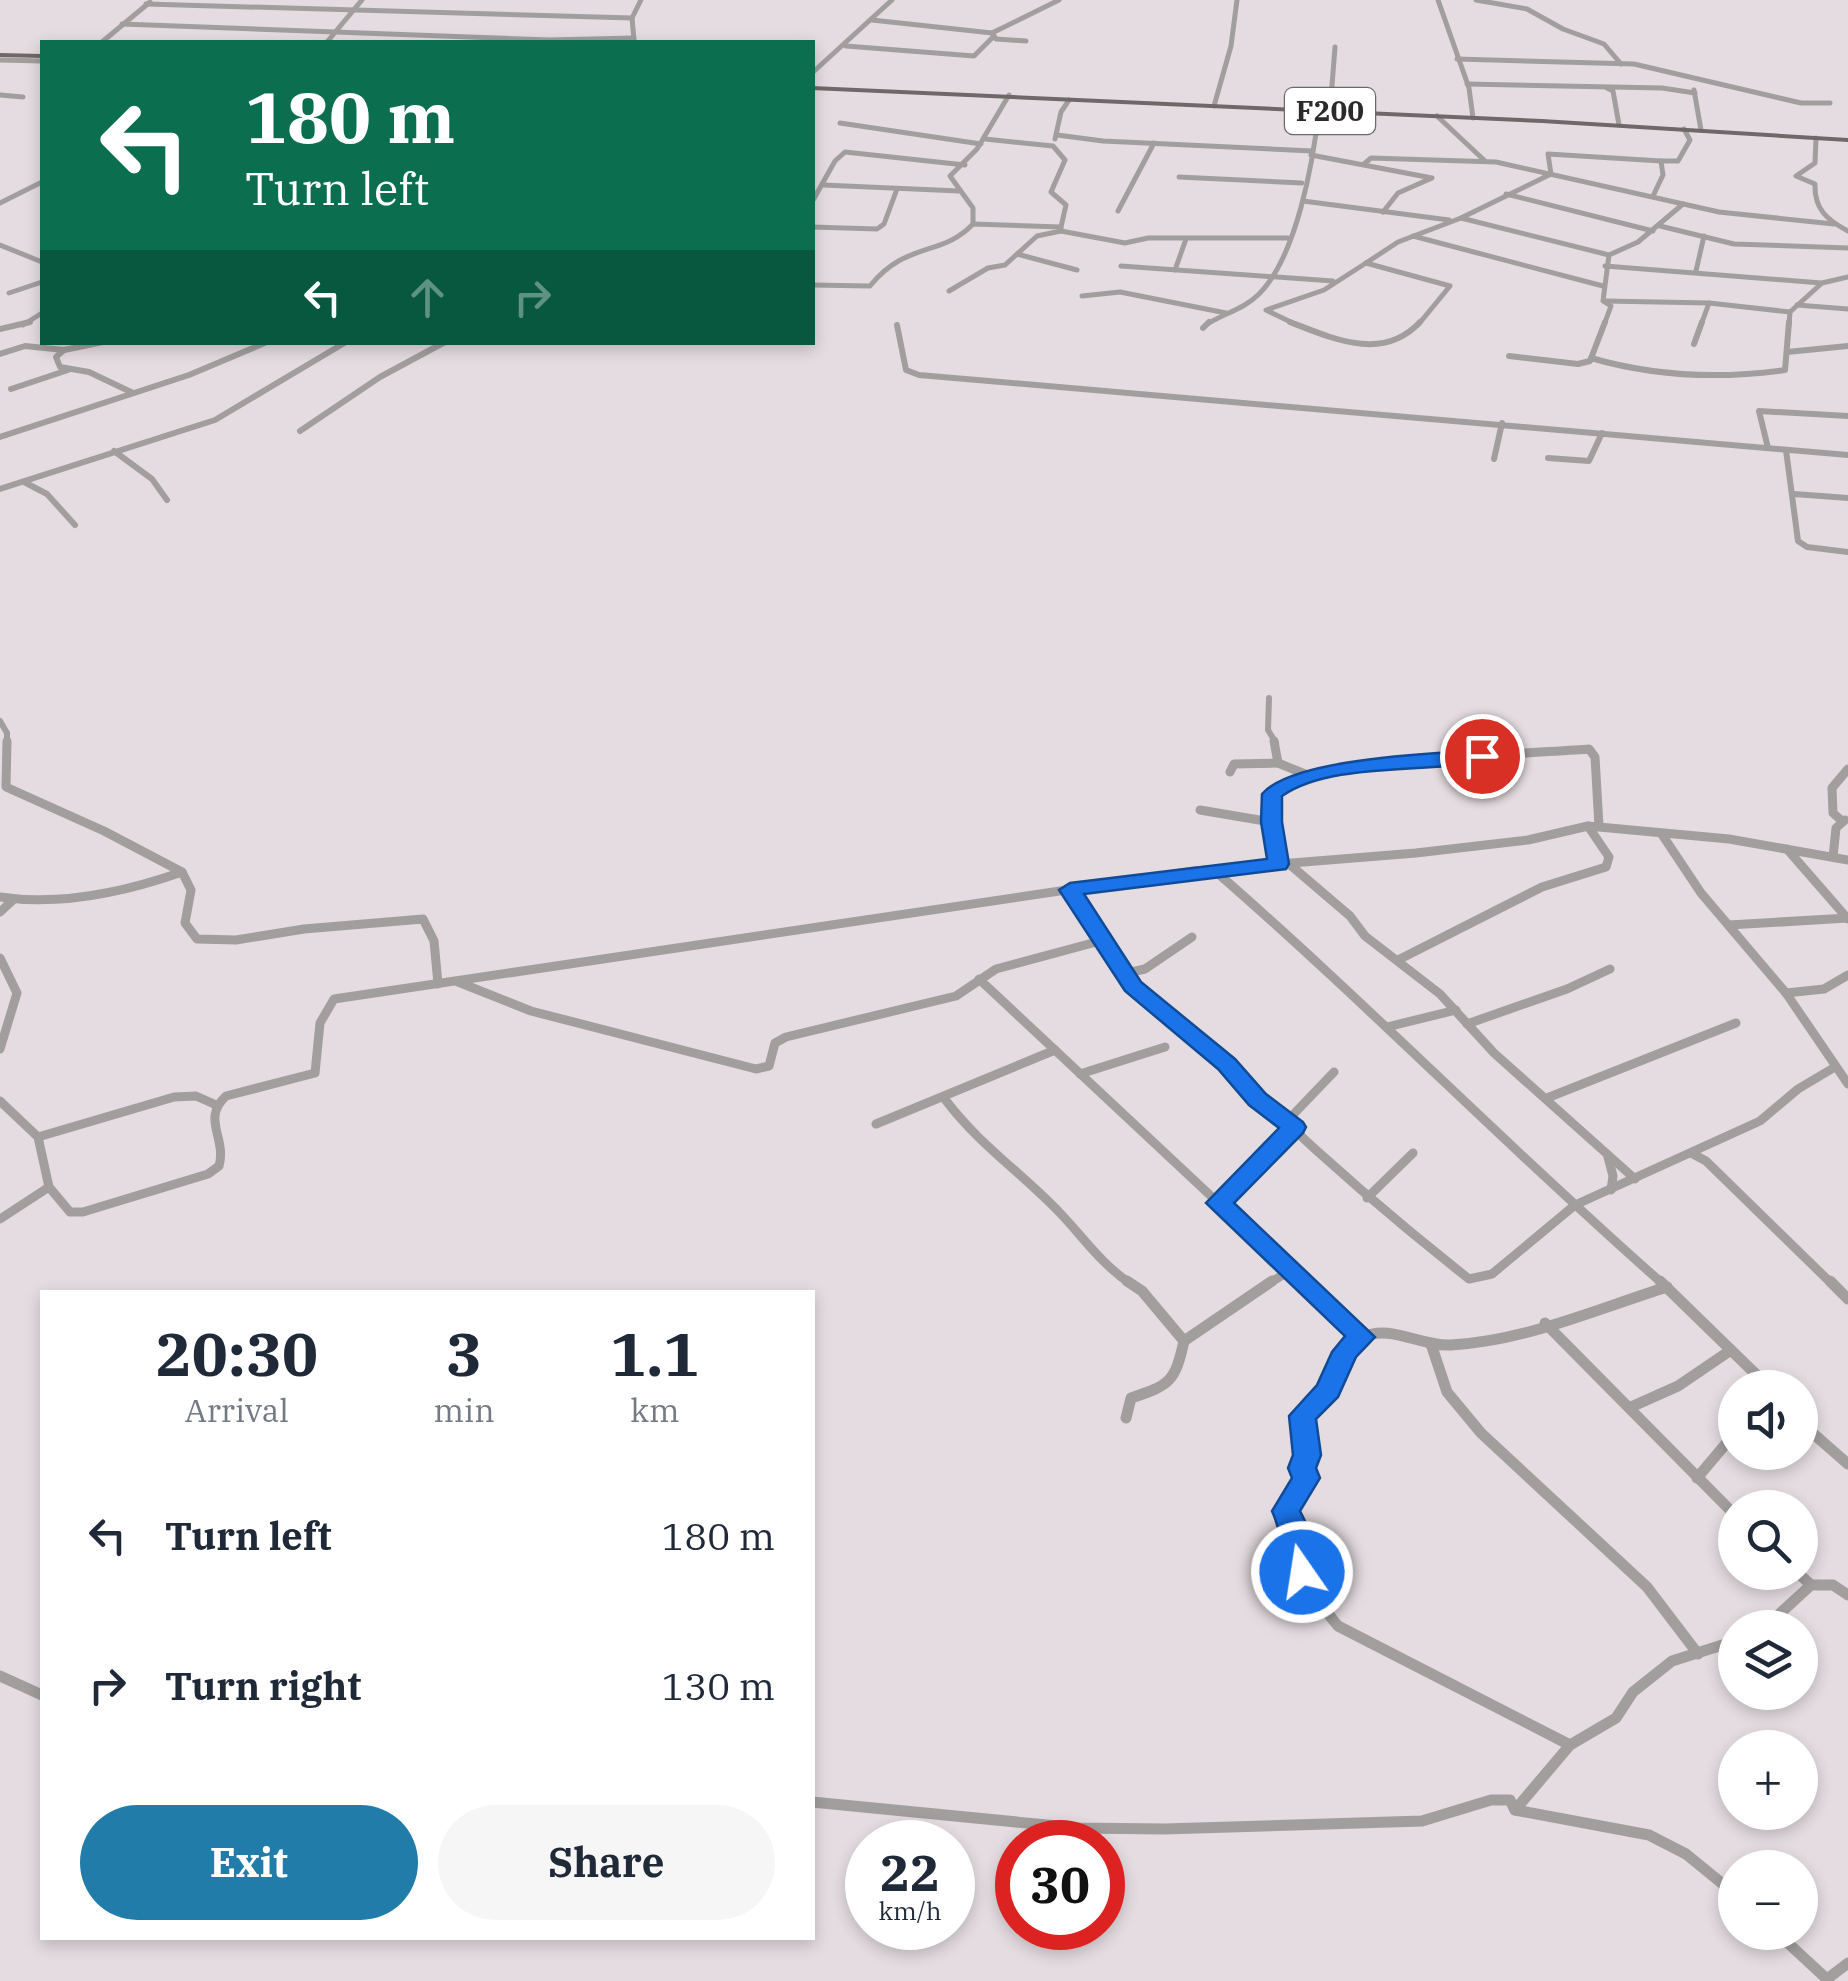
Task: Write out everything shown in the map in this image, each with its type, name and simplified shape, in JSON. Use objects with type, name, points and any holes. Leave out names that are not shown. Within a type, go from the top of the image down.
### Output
[{"type":"main road","points":[[0,58],[40,59]]},
{"type":"main road","name":"F200","points":[[815,88],[1619,125],[1848,140]]},
{"type":"street","points":[[104,40],[154,0]]},
{"type":"street","points":[[224,7],[228,0]]},
{"type":"street","points":[[329,40],[362,0]]},
{"type":"street","points":[[122,24],[635,40],[632,18],[640,0]]},
{"type":"street","points":[[815,71],[892,0]]},
{"type":"street","points":[[846,46],[974,56],[993,35],[1059,0]]},
{"type":"street","points":[[1214,106],[1231,46],[1237,0]]},
{"type":"street","points":[[1438,0],[1474,104],[1473,118]]},
{"type":"street","points":[[1476,0],[1514,5],[1554,22],[1560,29],[1582,33],[1618,53],[1622,64]]},
{"type":"street","points":[[146,4],[632,18]]},
{"type":"street","points":[[872,20],[1026,41]]},
{"type":"street","points":[[1330,111],[1335,48]]},
{"type":"street","points":[[1457,60],[1622,64],[1802,104],[1830,103]]},
{"type":"street","points":[[1700,79],[1694,93],[1701,130]]},
{"type":"street","points":[[1467,84],[1694,93]]},
{"type":"street","points":[[1605,87],[1613,91],[1619,125]]},
{"type":"street","points":[[0,95],[23,96]]},
{"type":"street","points":[[974,224],[972,208],[950,176],[965,165],[983,142],[1009,96]]},
{"type":"street","points":[[1053,146],[1061,112],[1069,100]]},
{"type":"street","points":[[1203,328],[1209,320],[1231,314],[1264,289],[1272,274],[1303,201],[1302,183],[1320,132],[1319,110]]},
{"type":"street","points":[[1437,116],[1486,161]]},
{"type":"street","points":[[840,123],[983,142],[1053,146],[1065,160],[1050,192],[1066,205],[1061,229]]},
{"type":"street","points":[[1551,174],[1548,154],[1678,161],[1690,140],[1684,129]]},
{"type":"street","points":[[1057,135],[1311,153],[1432,178],[1404,187],[1388,200],[1383,212]]},
{"type":"street","points":[[1816,138],[1815,163],[1796,176],[1815,184],[1815,207],[1848,232]]},
{"type":"street","points":[[1118,210],[1154,144]]},
{"type":"street","points":[[815,197],[835,161],[848,152],[965,165]]},
{"type":"street","points":[[1364,164],[1370,158],[1486,161],[1735,215],[1834,224]]},
{"type":"street","points":[[1653,196],[1663,176],[1659,171],[1662,161]]},
{"type":"street","points":[[1364,262],[1450,286],[1398,342],[1381,346],[1302,327],[1266,310],[1324,290],[1364,262],[1413,236],[1461,218],[1551,174]]},
{"type":"street","points":[[1178,177],[1302,183]]},
{"type":"street","points":[[0,203],[40,183]]},
{"type":"street","points":[[823,184],[959,191]]},
{"type":"street","points":[[815,227],[877,229],[884,224],[897,189]]},
{"type":"street","points":[[0,194],[13,196]]},
{"type":"street","points":[[1506,194],[1734,244],[1848,248]]},
{"type":"street","points":[[1303,201],[1451,220]]},
{"type":"street","points":[[1461,218],[1609,255],[1619,254],[1657,228],[1682,204]]},
{"type":"street","points":[[815,286],[865,287],[892,260],[915,250],[950,243],[974,224],[1061,229],[1125,243],[1148,238],[1288,238]]},
{"type":"street","points":[[949,290],[988,268],[1005,265],[1037,236],[1061,229]]},
{"type":"street","points":[[1413,236],[1603,286]]},
{"type":"street","points":[[1696,271],[1704,236]]},
{"type":"street","points":[[1175,270],[1186,240]]},
{"type":"street","points":[[0,245],[40,261]]},
{"type":"street","points":[[1017,254],[1078,270]]},
{"type":"street","points":[[1602,300],[1609,255]]},
{"type":"street","points":[[1121,266],[1272,274],[1333,282]]},
{"type":"street","points":[[1605,266],[1822,283],[1848,276]]},
{"type":"street","points":[[9,293],[40,283]]},
{"type":"street","points":[[1509,356],[1578,364],[1591,358],[1663,370],[1748,375],[1785,370],[1790,312],[1822,283]]},
{"type":"street","points":[[1082,296],[1120,292],[1231,314]]},
{"type":"street","points":[[1602,300],[1708,303],[1790,312]]},
{"type":"street","points":[[1591,358],[1611,306],[1602,300]]},
{"type":"street","points":[[1694,344],[1708,303]]},
{"type":"street","points":[[1796,305],[1848,309]]},
{"type":"street","points":[[0,330],[28,324],[40,315]]},
{"type":"street","points":[[897,325],[906,370],[919,375],[1848,454]]},
{"type":"street","points":[[0,354],[25,346],[64,350],[88,345]]},
{"type":"street","points":[[0,436],[218,365],[261,345]]},
{"type":"street","points":[[0,490],[229,414],[341,345]]},
{"type":"street","points":[[300,431],[380,377],[439,345]]},
{"type":"street","points":[[1787,352],[1848,346]]},
{"type":"street","points":[[64,350],[56,357],[57,362],[133,392]]},
{"type":"street","points":[[11,389],[70,369]]},
{"type":"street","points":[[1768,448],[1759,411],[1848,416]]},
{"type":"street","points":[[1494,459],[1502,423]]},
{"type":"street","points":[[1548,458],[1589,461],[1602,433]]},
{"type":"street","points":[[114,450],[152,479],[167,500]]},
{"type":"street","points":[[1786,450],[1800,544],[1848,552]]},
{"type":"street","points":[[24,482],[47,494],[75,525]]},
{"type":"street","points":[[1794,494],[1848,498]]},
{"type":"street","points":[[1268,698],[1268,730],[1278,747],[1278,763]]},
{"type":"street","points":[[0,721],[7,733],[6,787],[22,798],[54,808],[137,846],[182,872],[191,890],[185,923],[197,939],[236,940],[304,929],[423,919],[434,941],[438,984]]},
{"type":"street","points":[[1599,826],[1594,757],[1589,748],[1454,757],[1310,776],[1292,780],[1272,794],[1271,822],[1283,864],[1350,916],[1366,936],[1456,1010],[1494,1053],[1635,1179]]},
{"type":"street","points":[[1230,772],[1234,764],[1243,761],[1278,763],[1310,776]]},
{"type":"street","points":[[1833,857],[1836,828],[1845,820],[1834,813],[1832,788],[1848,769]]},
{"type":"street","points":[[1200,810],[1271,822]]},
{"type":"street","points":[[1398,960],[1542,887],[1606,867],[1610,857],[1588,826]]},
{"type":"street","points":[[0,1101],[38,1137],[49,1186],[70,1212],[84,1212],[208,1174],[223,1161],[210,1114],[214,1104],[226,1096],[315,1073],[320,1020],[324,1006],[334,999],[1214,870],[1515,842],[1588,826],[1848,860]]},
{"type":"street","points":[[1661,834],[1679,864],[1786,993],[1848,1084]]},
{"type":"street","points":[[1787,849],[1848,918]]},
{"type":"street","points":[[1214,870],[1667,1287],[1752,1370]]},
{"type":"street","points":[[0,897],[14,900],[85,895],[155,883],[182,872]]},
{"type":"street","points":[[1070,890],[1122,974],[1226,1064],[1258,1100],[1290,1124],[1367,1198],[1462,1276],[1478,1280],[1525,1250],[1575,1205],[1760,1121],[1798,1088],[1835,1067]]},
{"type":"street","points":[[0,912],[14,900]]},
{"type":"street","points":[[1728,925],[1848,918]]},
{"type":"street","points":[[1122,974],[1145,969],[1192,937]]},
{"type":"street","points":[[458,982],[532,1011],[756,1069],[769,1066],[775,1043],[786,1038],[956,996],[996,969],[1100,941]]},
{"type":"street","points":[[0,958],[17,993],[0,1049]]},
{"type":"street","points":[[1468,1024],[1567,989],[1610,969]]},
{"type":"street","points":[[1786,993],[1824,989],[1848,975]]},
{"type":"street","points":[[980,979],[1362,1337]]},
{"type":"street","points":[[1387,1027],[1456,1010]]},
{"type":"street","points":[[1546,1098],[1736,1023]]},
{"type":"street","points":[[1080,1074],[1165,1047]]},
{"type":"street","points":[[876,1124],[1055,1050]]},
{"type":"street","points":[[1219,1203],[1334,1072]]},
{"type":"street","points":[[38,1137],[174,1097],[196,1096],[214,1104]]},
{"type":"street","points":[[944,1098],[971,1134],[1059,1212],[1104,1267],[1142,1291],[1184,1342]]},
{"type":"street","points":[[1367,1198],[1413,1153]]},
{"type":"street","points":[[1691,1153],[1706,1161],[1848,1299]]},
{"type":"street","points":[[1608,1154],[1613,1176],[1611,1190]]},
{"type":"street","points":[[0,1218],[49,1186]]},
{"type":"street","points":[[1126,1418],[1131,1398],[1166,1386],[1178,1370],[1184,1342],[1231,1306],[1291,1270]]},
{"type":"street","points":[[1570,1745],[1338,1626],[1308,1586],[1297,1532],[1286,1511],[1306,1478],[1302,1468],[1307,1455],[1302,1416],[1328,1390],[1345,1352],[1362,1337],[1384,1332],[1431,1344],[1458,1344],[1667,1287]]},
{"type":"street","points":[[1545,1323],[1718,1499]]},
{"type":"street","points":[[1431,1344],[1446,1392],[1481,1434],[1646,1588],[1698,1654]]},
{"type":"street","points":[[1631,1407],[1678,1386],[1731,1350]]},
{"type":"street","points":[[1818,1438],[1848,1464]]},
{"type":"street","points":[[1696,1478],[1718,1453]]},
{"type":"street","points":[[1818,1585],[1833,1585],[1848,1595]]},
{"type":"street","points":[[1784,1610],[1806,1590]]},
{"type":"street","points":[[1515,1810],[1570,1745],[1616,1718],[1633,1692],[1672,1661],[1718,1646]]},
{"type":"street","points":[[0,1676],[40,1694]]},
{"type":"street","points":[[815,1802],[1078,1828],[1146,1829],[1422,1821],[1491,1800],[1510,1800],[1515,1810]]},
{"type":"street","points":[[1515,1810],[1649,1835],[1686,1854],[1718,1880]]},
{"type":"street","points":[[1796,1950],[1828,1980],[1848,1962]]},
{"type":"route","points":[[1302,1572],[1297,1532],[1286,1511],[1306,1478],[1302,1468],[1307,1455],[1302,1416],[1333,1384],[1345,1352],[1362,1337],[1219,1203],[1294,1127],[1258,1100],[1226,1064],[1133,986],[1070,890],[1278,864],[1270,805],[1272,794],[1292,780],[1376,766],[1482,756]]}]
